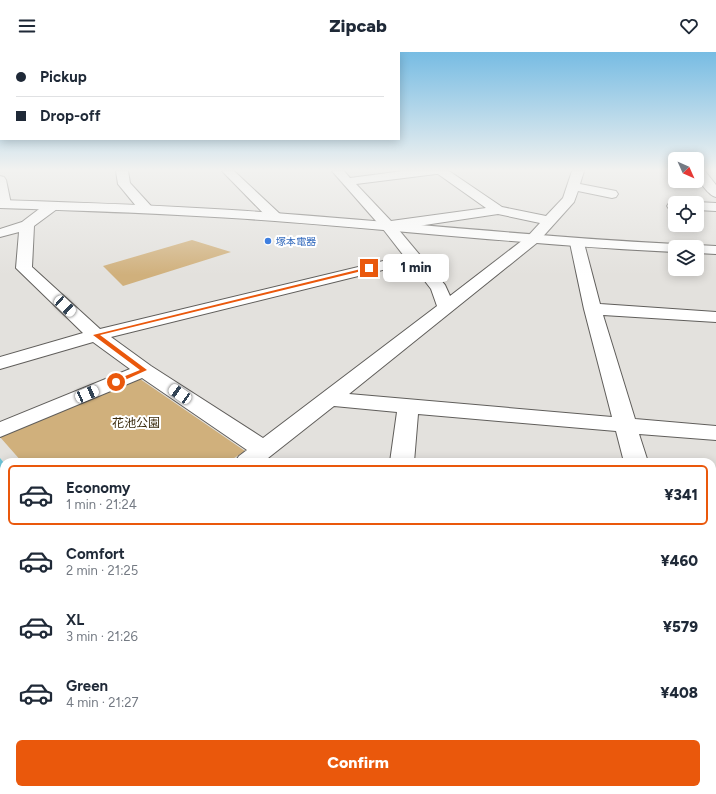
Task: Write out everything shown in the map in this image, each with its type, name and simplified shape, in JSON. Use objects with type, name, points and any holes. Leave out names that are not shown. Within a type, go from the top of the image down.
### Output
[{"type":"street","points":[[43,206],[146,209],[275,216],[577,243],[668,248]]},
{"type":"street","points":[[0,233],[27,225],[52,206]]},
{"type":"street","points":[[143,206],[146,209]]},
{"type":"street","points":[[264,206],[275,216]]},
{"type":"street","points":[[369,206],[388,226],[439,288],[446,307]]},
{"type":"street","points":[[491,206],[498,210]]},
{"type":"street","points":[[27,225],[24,268],[96,335],[256,456],[533,239],[564,206]]},
{"type":"street","points":[[704,206],[716,207]]},
{"type":"street","points":[[388,226],[498,210],[549,221]]},
{"type":"street","points":[[577,243],[593,309],[635,458]]},
{"type":"street","points":[[704,249],[716,250]]},
{"type":"street","points":[[0,363],[96,335],[413,258]]},
{"type":"street","points":[[593,309],[716,317]]},
{"type":"street","points":[[0,430],[144,370]]},
{"type":"street","points":[[330,399],[716,433]]},
{"type":"street","points":[[402,458],[408,406]]},
{"type":"green space","points":[[192,240],[231,252],[123,286],[103,266]]},
{"type":"green space","name":"花池公園","points":[[140,379],[245,451],[234,458],[18,458],[0,437]]},
{"type":"place","name":"塚本電器","points":[[268,241]]},
{"type":"route","points":[[116,382],[144,370],[96,335],[369,268]]}]
